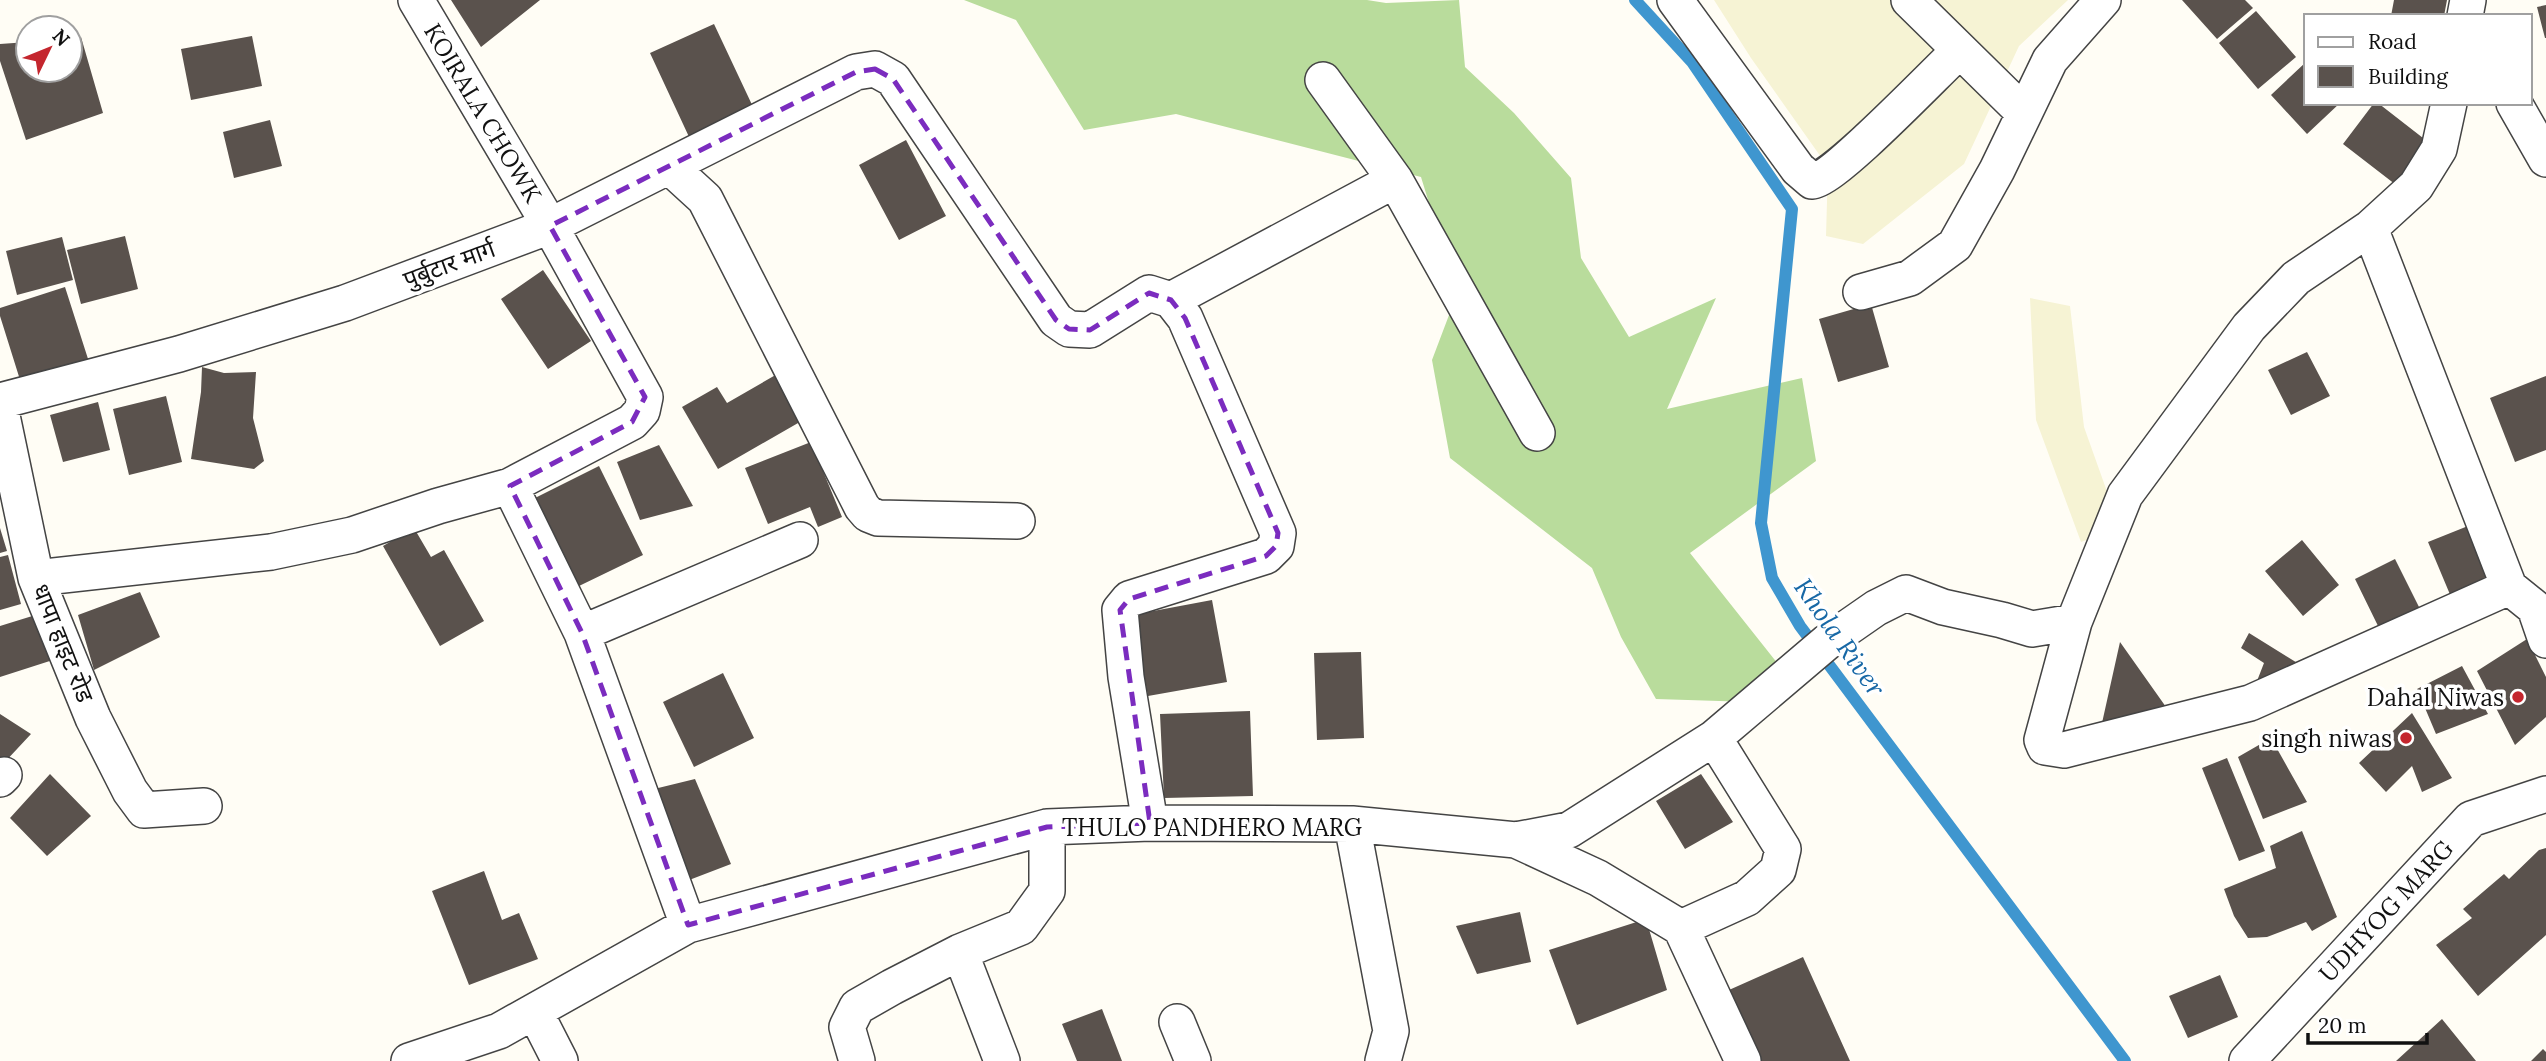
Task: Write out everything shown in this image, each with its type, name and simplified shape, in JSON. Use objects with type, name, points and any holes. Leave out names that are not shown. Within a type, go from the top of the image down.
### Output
[{"type":"street","name":"KOIRALA CHOWK","points":[[416,0],[550,226]]},
{"type":"street","points":[[1675,0],[1798,169],[1812,181],[1842,162],[1960,50]]},
{"type":"street","points":[[1909,0],[2024,113]]},
{"type":"street","points":[[1861,292],[1910,278],[1955,244],[1997,170],[2050,60],[2103,0]]},
{"type":"street","name":"पुर्बुटार मार्ग","points":[[0,403],[179,354],[345,303],[550,226],[856,72],[876,69],[893,79],[1055,320],[1069,329],[1090,330],[1149,293],[1171,300]]},
{"type":"street","points":[[1323,80],[1395,180],[1537,433]]},
{"type":"street","points":[[2449,105],[2439,149],[2416,186],[2370,228],[2296,278],[2249,327],[2125,495],[2074,622],[2042,740],[2045,747],[2064,750],[2250,703],[2509,587]]},
{"type":"street","points":[[2515,105],[2546,159]]},
{"type":"street","points":[[670,167],[705,199],[862,507],[869,514],[878,517],[1017,521]]},
{"type":"street","points":[[1150,823],[1126,677],[1120,610],[1129,599],[1266,556],[1276,546],[1278,533],[1185,318],[1171,300],[1395,180]]},
{"type":"street","points":[[36,578],[271,552],[352,535],[510,486],[632,422],[642,411],[645,397],[550,226]]},
{"type":"street","points":[[2370,228],[2509,587],[2535,608],[2546,640]]},
{"type":"street","name":"धापा हाइट रोड","points":[[0,403],[36,578],[93,718],[130,791],[144,810],[204,806]]},
{"type":"street","points":[[510,486],[582,633],[688,925]]},
{"type":"street","points":[[582,633],[800,540]]},
{"type":"street","points":[[1516,841],[1569,830],[1714,738],[1817,650],[1876,608],[1906,593],[1943,607],[2032,629],[2074,622]]},
{"type":"street","points":[[1714,738],[1783,849],[1778,870],[1748,898],[1681,928],[1742,1061]]},
{"type":"street","name":"UDHYOG MARG","points":[[2249,1061],[2471,819],[2546,794]]},
{"type":"street","name":"THULO PANDHERO MARG","points":[[410,1061],[499,1031],[688,925],[1047,827],[1150,823],[1352,824],[1516,841],[1598,878],[1681,928]]},
{"type":"street","points":[[1352,824],[1391,1031],[1383,1061]]},
{"type":"street","points":[[857,1061],[847,1027],[858,1007],[960,952],[1021,926],[1047,891],[1047,827]]},
{"type":"street","points":[[960,952],[1002,1061]]},
{"type":"street","points":[[535,1012],[560,1061]]},
{"type":"street","points":[[1177,1022],[1193,1061]]},
{"type":"highlighted area","points":[[875,69],[893,79],[1056,320],[1069,329],[1090,330],[1149,293],[1171,300],[1185,318],[1278,533],[1276,546],[1266,556],[1129,599],[1120,610],[1150,823],[1047,827],[688,925],[582,633],[510,486],[632,422],[645,397],[550,226],[856,72]]},
{"type":"shaded area","points":[[1714,0],[2068,0],[2019,46],[1964,164],[1863,244],[1826,236],[1828,167],[1751,58]]},
{"type":"shaded area","points":[[2030,298],[2070,306],[2084,427],[2120,528],[2081,542],[2036,420]]},
{"type":"green space","points":[[964,0],[1367,0],[1386,3],[1459,0],[1465,67],[1514,113],[1571,178],[1581,258],[1629,337],[1716,298],[1667,409],[1802,378],[1816,461],[1690,553],[1778,664],[1751,702],[1656,699],[1621,637],[1592,568],[1450,458],[1432,360],[1457,294],[1421,177],[1176,114],[1084,130],[1016,20]]},
{"type":"building","points":[[451,0],[540,0],[481,47]]},
{"type":"building","points":[[2182,0],[2245,0],[2253,8],[2217,39]]},
{"type":"building","points":[[2394,0],[2447,0],[2444,14],[2391,14]]},
{"type":"building","points":[[2546,5],[2546,38],[2545,38],[2537,7]]},
{"type":"building","points":[[2256,11],[2296,57],[2258,89],[2219,43]]},
{"type":"building","points":[[714,24],[754,109],[690,139],[650,53]]},
{"type":"building","points":[[252,36],[262,86],[191,100],[181,49]]},
{"type":"building","points":[[14,43],[14,84],[84,84],[84,47],[103,113],[26,140],[0,61],[0,44]]},
{"type":"building","points":[[2304,64],[2304,105],[2338,105],[2307,134],[2271,95]]},
{"type":"building","points":[[2372,105],[2381,105],[2432,145],[2400,188],[2343,144]]},
{"type":"building","points":[[270,120],[282,166],[234,178],[223,132]]},
{"type":"building","points":[[906,140],[946,216],[899,240],[859,165]]},
{"type":"building","points":[[125,236],[138,289],[81,304],[67,250]]},
{"type":"building","points":[[62,237],[73,280],[17,295],[6,251]]},
{"type":"building","points":[[543,270],[591,341],[548,369],[501,299]]},
{"type":"building","points":[[65,287],[89,362],[21,383],[0,316],[0,308]]},
{"type":"building","points":[[1871,304],[1889,367],[1838,382],[1819,319]]},
{"type":"building","points":[[2307,352],[2330,396],[2291,415],[2268,370]]},
{"type":"building","points":[[202,367],[224,373],[256,372],[253,418],[264,461],[254,469],[191,459]]},
{"type":"building","points":[[786,369],[812,415],[718,469],[682,407],[717,387],[727,403]]},
{"type":"building","points":[[2546,376],[2546,450],[2515,462],[2490,398]]},
{"type":"building","points":[[166,396],[182,462],[129,475],[113,409]]},
{"type":"building","points":[[98,402],[110,450],[63,462],[50,415]]},
{"type":"building","points":[[811,442],[842,517],[818,527],[810,507],[768,524],[745,468]]},
{"type":"building","points":[[659,445],[693,506],[640,520],[617,462]]},
{"type":"building","points":[[599,466],[643,555],[579,586],[535,498]]},
{"type":"building","points":[[2473,524],[2498,587],[2454,604],[2428,542]]},
{"type":"building","points":[[0,528],[7,551],[0,553]]},
{"type":"building","points":[[414,528],[431,557],[444,550],[484,621],[440,646],[383,546]]},
{"type":"building","points":[[2302,540],[2339,585],[2303,616],[2265,571]]},
{"type":"building","points":[[8,555],[21,604],[0,610],[0,557]]},
{"type":"building","points":[[2395,559],[2421,611],[2380,630],[2355,579]]},
{"type":"building","points":[[140,592],[160,637],[94,670],[78,615]]},
{"type":"building","points":[[1212,600],[1227,682],[1148,696],[1132,615]]},
{"type":"building","points":[[42,613],[56,659],[0,677],[0,626]]},
{"type":"building","points":[[2249,633],[2299,664],[2276,690],[2257,681],[2264,663],[2241,648]]},
{"type":"building","name":"Dahal Niwas","points":[[2527,639],[2546,677],[2546,717],[2515,745],[2477,671]]},
{"type":"building","points":[[2120,642],[2166,707],[2100,732]]},
{"type":"building","points":[[1361,652],[1364,738],[1317,740],[1314,653]]},
{"type":"building","points":[[2462,666],[2488,714],[2436,734],[2417,689]]},
{"type":"building","points":[[723,673],[754,738],[694,767],[663,702]]},
{"type":"building","points":[[1250,711],[1253,796],[1164,798],[1160,714]]},
{"type":"building","name":"singh niwas","points":[[2412,713],[2452,778],[2422,792],[2412,766],[2386,792],[2359,763]]},
{"type":"building","points":[[0,714],[31,734],[3,764],[0,762]]},
{"type":"building","points":[[2271,738],[2307,802],[2263,819],[2238,757]]},
{"type":"building","points":[[2227,758],[2265,851],[2239,861],[2202,768]]},
{"type":"building","points":[[50,774],[91,816],[47,856],[10,818]]},
{"type":"building","points":[[1701,774],[1733,822],[1685,849],[1656,801]]},
{"type":"building","points":[[695,779],[731,864],[684,882],[650,790]]},
{"type":"building","points":[[2302,831],[2337,917],[2312,931],[2306,922],[2267,937],[2248,938],[2234,916],[2224,889],[2276,868],[2270,846]]},
{"type":"building","points":[[2546,848],[2546,935],[2478,996],[2436,945],[2472,918],[2463,909],[2504,874],[2509,879],[2539,850]]},
{"type":"building","points":[[484,871],[502,920],[519,913],[538,959],[469,985],[432,891]]},
{"type":"building","points":[[1520,912],[1531,962],[1477,974],[1456,926]]},
{"type":"building","points":[[1646,919],[1667,990],[1577,1025],[1549,950]]},
{"type":"building","points":[[1803,957],[1850,1061],[1751,1061],[1720,994]]},
{"type":"building","points":[[2220,975],[2238,1017],[2188,1038],[2169,996]]},
{"type":"building","points":[[1102,1009],[1122,1061],[1077,1061],[1062,1024]]},
{"type":"building","points":[[2442,1019],[2476,1061],[2396,1061]]},
{"type":"building","points":[[2543,1049],[2546,1052],[2546,1061],[2531,1061]]},
{"type":"waterway","name":"Khola River","points":[[1635,0],[1692,62],[1792,209],[1761,523],[1772,578],[1800,626],[2125,1061]]},
{"type":"place","name":"Dahal Niwas","points":[[2518,697]]},
{"type":"place","name":"singh niwas","points":[[2406,738]]}]
